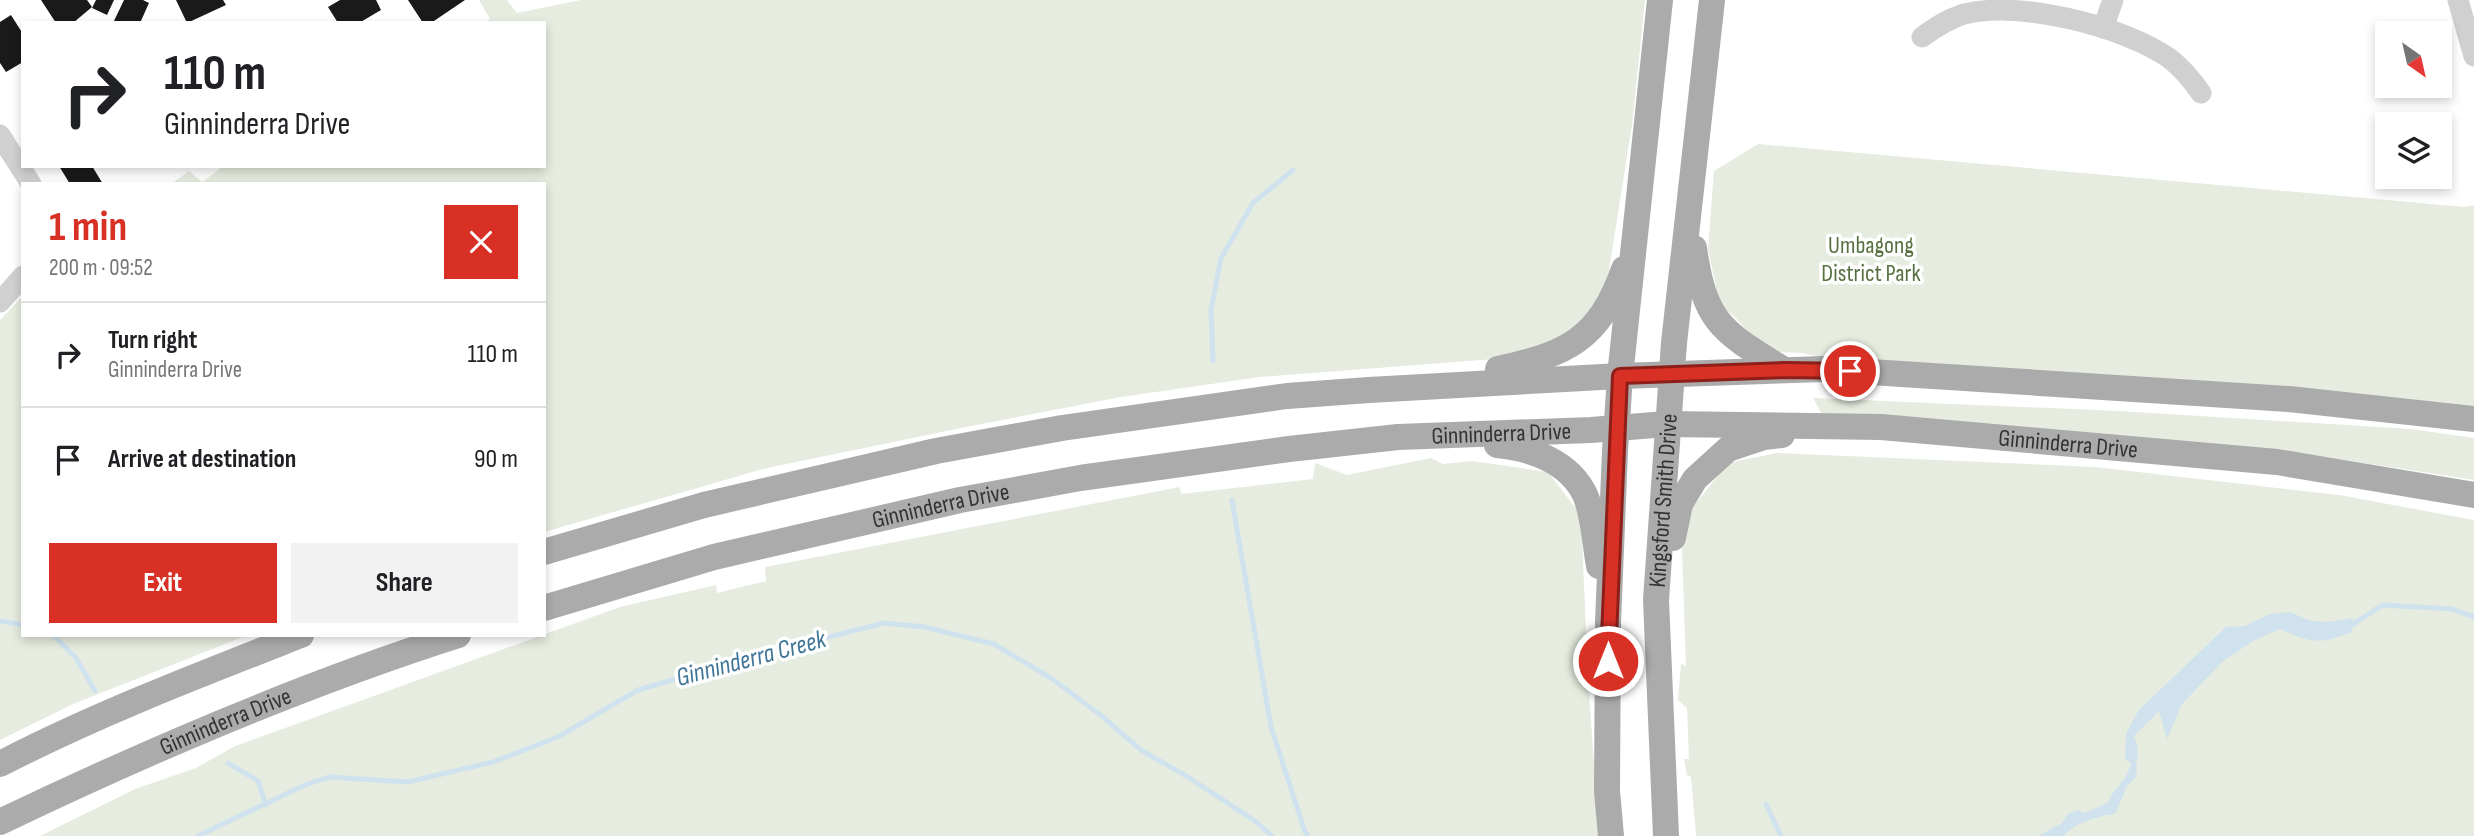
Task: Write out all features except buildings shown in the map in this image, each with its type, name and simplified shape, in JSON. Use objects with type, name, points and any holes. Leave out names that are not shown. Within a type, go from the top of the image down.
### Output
[{"type":"main road","name":"Kingsford Smith Drive","points":[[1611,836],[1607,791],[1608,623],[1620,376],[1660,0]]},
{"type":"main road","name":"Kingsford Smith Drive","points":[[1666,836],[1656,600],[1671,374],[1712,0]]},
{"type":"main road","points":[[1689,208],[1699,281],[1711,312],[1725,331],[1784,370]]},
{"type":"main road","points":[[1418,387],[1534,362],[1576,342],[1608,307],[1619,284],[1637,230]]},
{"type":"main road","name":"Ginninderra Drive","points":[[546,551],[704,505],[936,451],[1062,428],[1287,397],[1418,387],[1824,369],[2289,399],[2474,419]]},
{"type":"main road","name":"Ginninderra Drive","points":[[546,607],[714,557],[960,500],[1080,478],[1398,437],[1667,424],[1881,427],[2277,462],[2474,495]]},
{"type":"main road","points":[[1656,600],[1680,504],[1695,479],[1728,449],[1764,437],[1881,427]]},
{"type":"main road","points":[[1398,437],[1515,447],[1533,451],[1562,468],[1578,484],[1587,499],[1608,623]]},
{"type":"main road","points":[[0,764],[200,674],[296,637]]},
{"type":"main road","name":"Ginninderra Drive","points":[[0,822],[106,773],[326,681],[452,637]]},
{"type":"street","points":[[2103,28],[2113,0]]},
{"type":"street","points":[[2458,0],[2474,56]]},
{"type":"street","points":[[1922,37],[1942,23],[1966,14],[1991,10],[2018,10],[2062,16],[2103,28],[2156,50],[2172,60],[2202,93]]},
{"type":"street","points":[[0,135],[29,182]]},
{"type":"street","points":[[0,302],[21,278]]},
{"type":"green space","points":[[479,0],[507,0],[517,13],[581,0],[1645,0],[1632,125],[1607,283],[1582,331],[1520,357],[1260,377],[1121,397],[971,426],[767,468],[546,531],[546,182],[202,182],[220,168],[546,168],[546,21],[486,21],[490,19]]},
{"type":"green space","name":"Umbagong District Park","points":[[1758,144],[2465,207],[2474,205],[2474,412],[1832,360],[1803,353],[1777,352],[1758,342],[1720,305],[1708,249],[1714,171]]},
{"type":"green space","points":[[189,171],[202,182],[174,182]]},
{"type":"green space","points":[[21,298],[21,637],[243,637],[73,704],[0,740],[0,320]]},
{"type":"green space","points":[[1813,398],[2119,411],[2411,429],[2474,438],[2474,480],[2288,451],[1822,414]]},
{"type":"green space","points":[[1777,453],[2095,467],[2339,495],[2474,520],[2474,836],[1696,836],[1691,777],[1687,775],[1684,759],[1689,759],[1687,708],[1678,700],[1681,664],[1686,666],[1681,522],[1728,463]]},
{"type":"green space","points":[[1431,458],[1443,464],[1472,461],[1548,472],[1581,515],[1588,678],[1599,836],[40,836],[135,789],[196,768],[235,746],[537,637],[546,637],[546,634],[620,607],[716,585],[717,593],[766,581],[765,567],[1180,487],[1181,494],[1313,479],[1315,463],[1347,475]]},
{"type":"water","points":[[2291,612],[2321,622],[2353,618],[2352,632],[2316,641],[2280,629],[2253,641],[2222,662],[2182,704],[2167,739],[2159,711],[2134,736],[2138,753],[2137,776],[2127,786],[2115,814],[2087,821],[2064,836],[2038,836],[2062,823],[2068,814],[2078,810],[2085,813],[2109,802],[2129,770],[2131,763],[2125,759],[2126,733],[2139,710],[2226,627],[2245,626],[2270,614]]},
{"type":"waterway","points":[[1213,361],[1211,310],[1221,258],[1253,203],[1293,170]]},
{"type":"waterway","points":[[1232,500],[1271,727],[1308,836]]},
{"type":"waterway","name":"Ginninderra Creek","points":[[2349,627],[2382,605],[2452,609],[2474,617]]},
{"type":"waterway","points":[[0,621],[21,625]]},
{"type":"waterway","name":"Ginninderra Creek","points":[[198,836],[305,785],[329,777],[408,782],[493,762],[558,737],[638,690],[758,655],[884,623],[925,627],[994,644],[1051,678],[1141,750],[1188,777],[1255,821],[1272,836]]},
{"type":"waterway","points":[[55,637],[76,658],[95,691]]},
{"type":"waterway","points":[[228,763],[258,781],[266,805]]},
{"type":"waterway","points":[[1766,804],[1781,836]]},
{"type":"route","points":[[1608,661],[1620,376],[1824,369],[1850,371]]}]
